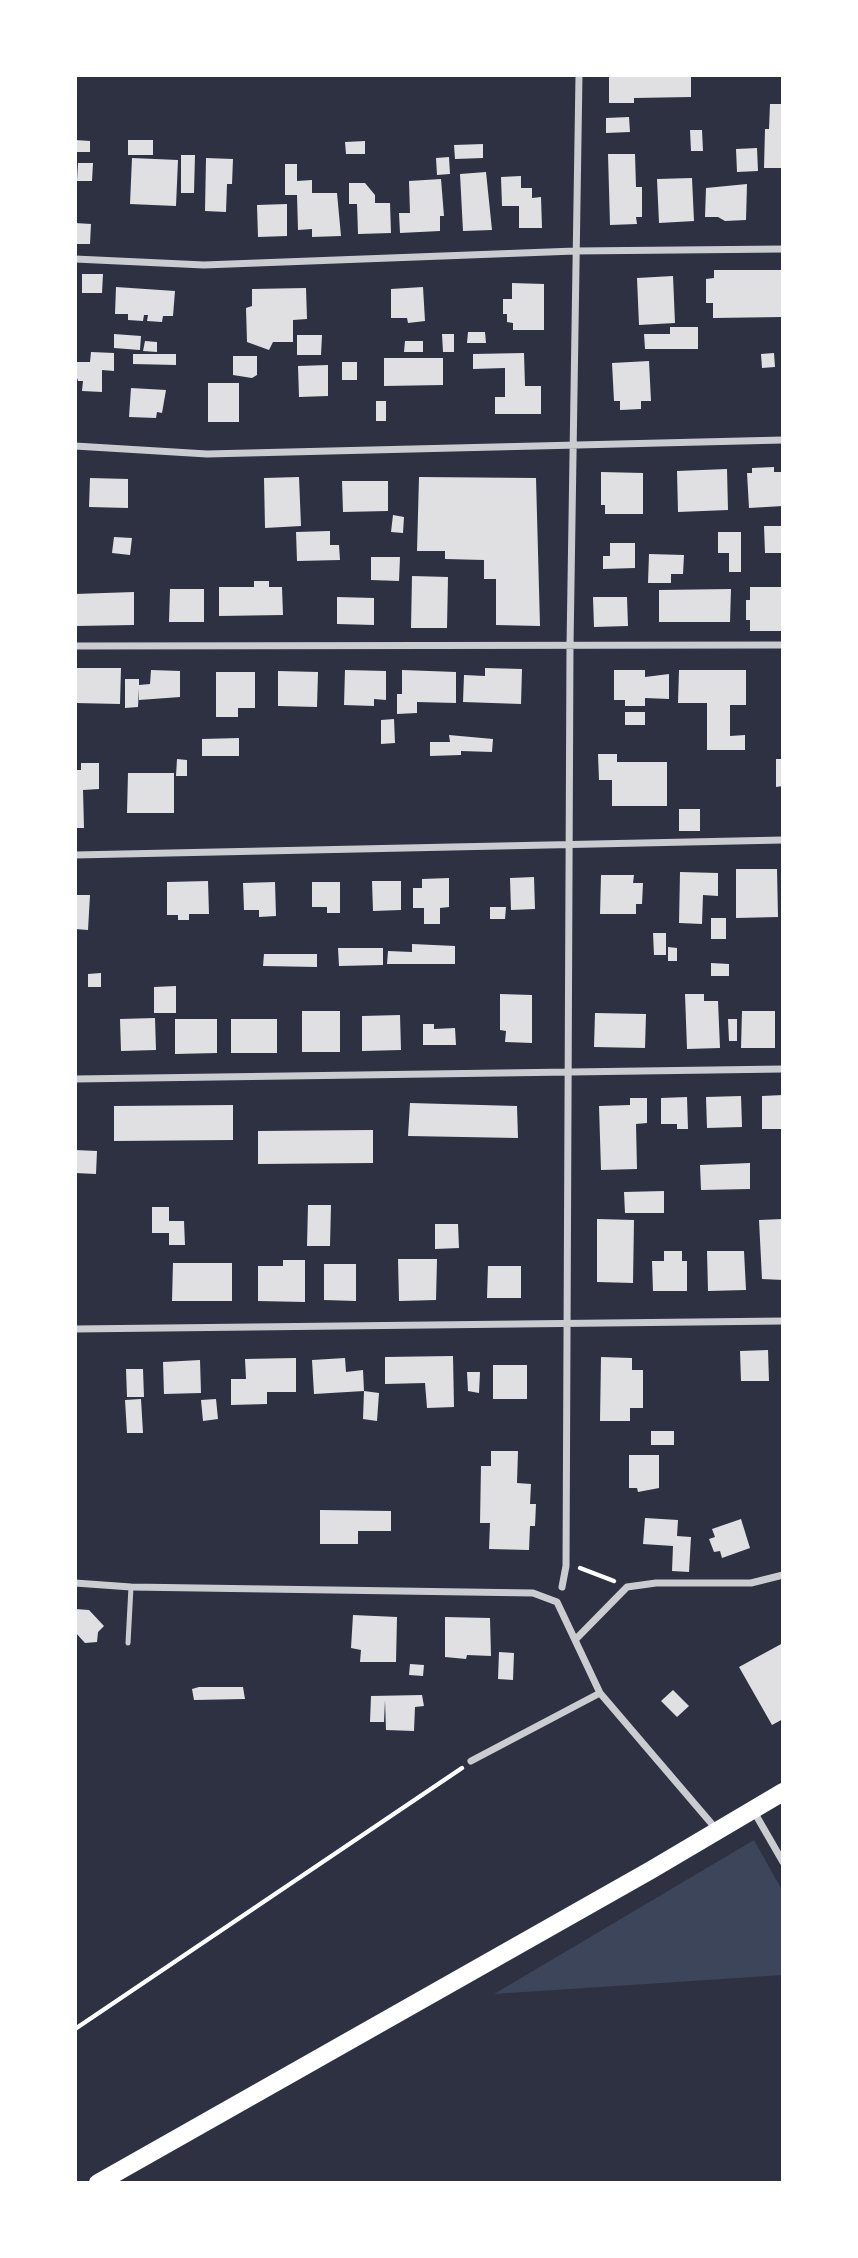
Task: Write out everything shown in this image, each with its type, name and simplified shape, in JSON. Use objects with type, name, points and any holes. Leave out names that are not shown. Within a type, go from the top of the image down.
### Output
[{"type":"main road","points":[[99,2183],[783,1792]]},
{"type":"street","points":[[562,1587],[566,1566],[570,646],[579,75]]},
{"type":"street","points":[[75,259],[204,265],[575,251],[783,249]]},
{"type":"street","points":[[75,446],[206,454],[783,440]]},
{"type":"street","points":[[75,646],[783,645]]},
{"type":"street","points":[[75,855],[783,840]]},
{"type":"street","points":[[75,1079],[783,1069]]},
{"type":"street","points":[[75,1329],[783,1321]]},
{"type":"street","points":[[575,1640],[627,1587],[656,1583],[751,1583],[783,1574]]},
{"type":"street","points":[[75,1583],[131,1587],[533,1593],[557,1602],[600,1693],[717,1830]]},
{"type":"street","points":[[471,1761],[600,1693]]},
{"type":"street","points":[[753,1809],[783,1861]]},
{"type":"lane","points":[[128,1643],[131,1587]]},
{"type":"path","points":[[566,1566],[591,1570],[627,1587]]},
{"type":"path","points":[[75,2029],[471,1761]]},
{"type":"shaded area","points":[[754,1840],[783,1892],[783,1975],[494,1994]]},
{"type":"building","points":[[609,75],[691,75],[691,97],[634,98],[634,103],[609,103]]},
{"type":"building","points":[[770,104],[783,104],[783,168],[764,168],[765,129],[769,129]]},
{"type":"building","points":[[629,117],[630,132],[606,133],[606,118]]},
{"type":"building","points":[[690,130],[702,130],[703,151],[691,151]]},
{"type":"building","points":[[75,140],[90,141],[90,152],[75,152]]},
{"type":"building","points":[[128,140],[153,140],[153,155],[128,155]]},
{"type":"building","points":[[365,141],[365,154],[346,154],[345,142]]},
{"type":"building","points":[[483,144],[483,158],[455,159],[454,145]]},
{"type":"building","points":[[757,148],[758,171],[737,172],[736,149]]},
{"type":"building","points":[[608,154],[635,154],[636,187],[642,187],[642,217],[636,217],[637,224],[610,225]]},
{"type":"building","points":[[181,155],[195,155],[194,193],[181,193]]},
{"type":"building","points":[[449,157],[450,174],[437,175],[436,158]]},
{"type":"building","points":[[132,158],[178,160],[176,206],[130,204]]},
{"type":"building","points":[[206,158],[233,159],[232,184],[227,184],[226,212],[205,211]]},
{"type":"building","points":[[78,163],[93,163],[92,181],[77,181]]},
{"type":"building","points":[[285,164],[297,164],[297,181],[312,180],[312,193],[337,193],[341,236],[312,237],[312,229],[298,230],[297,195],[285,195]]},
{"type":"building","points":[[486,172],[492,230],[463,231],[460,174]]},
{"type":"building","points":[[521,176],[521,188],[532,188],[532,198],[541,197],[542,228],[519,228],[519,206],[502,206],[501,177]]},
{"type":"building","points":[[692,178],[694,221],[659,223],[657,179]]},
{"type":"building","points":[[441,179],[444,216],[440,216],[440,231],[400,233],[399,213],[410,213],[409,181]]},
{"type":"building","points":[[349,183],[365,183],[375,195],[375,203],[390,203],[391,233],[358,234],[357,204],[349,204]]},
{"type":"building","points":[[747,184],[746,220],[725,221],[718,217],[705,217],[706,188]]},
{"type":"building","points":[[287,204],[287,236],[258,237],[257,205]]},
{"type":"building","points":[[75,223],[91,224],[90,244],[75,244]]},
{"type":"building","points":[[714,270],[781,270],[783,317],[713,318],[713,303],[706,303],[706,279],[714,278]]},
{"type":"building","points":[[82,274],[103,274],[102,293],[82,293]]},
{"type":"building","points":[[673,276],[675,323],[639,325],[637,278]]},
{"type":"building","points":[[512,283],[544,284],[544,330],[513,330],[513,323],[507,322],[507,314],[503,314],[503,299],[512,299]]},
{"type":"building","points":[[116,287],[175,291],[173,316],[163,316],[162,322],[147,321],[148,315],[144,315],[143,321],[128,320],[128,314],[115,314]]},
{"type":"building","points":[[423,287],[425,321],[408,323],[407,318],[391,318],[391,289]]},
{"type":"building","points":[[306,288],[307,319],[293,320],[293,342],[273,342],[269,350],[247,342],[246,308],[252,306],[252,289]]},
{"type":"building","points":[[670,327],[698,327],[698,349],[645,349],[644,334],[670,334]]},
{"type":"building","points":[[468,332],[485,332],[486,343],[467,343]]},
{"type":"building","points":[[114,334],[141,336],[140,350],[114,348]]},
{"type":"building","points":[[442,334],[454,334],[454,352],[443,352]]},
{"type":"building","points":[[297,335],[322,335],[321,355],[297,355]]},
{"type":"building","points":[[145,341],[157,342],[157,352],[143,351]]},
{"type":"building","points":[[405,341],[423,341],[423,352],[404,352]]},
{"type":"building","points":[[91,352],[114,353],[114,371],[102,370],[102,392],[82,391],[83,381],[78,381],[76,375],[76,362],[90,362]]},
{"type":"building","points":[[524,353],[525,386],[541,386],[541,414],[495,414],[495,397],[505,397],[505,368],[473,369],[473,354]]},
{"type":"building","points":[[774,353],[775,367],[762,368],[761,354]]},
{"type":"building","points":[[133,354],[176,354],[176,365],[133,364]]},
{"type":"building","points":[[233,356],[257,356],[257,375],[252,378],[233,375]]},
{"type":"building","points":[[384,358],[443,358],[443,385],[384,386]]},
{"type":"building","points":[[649,361],[651,401],[641,401],[641,409],[620,410],[620,401],[614,401],[612,363]]},
{"type":"building","points":[[342,362],[357,362],[357,380],[342,380]]},
{"type":"building","points":[[328,365],[328,396],[299,397],[298,366]]},
{"type":"building","points":[[208,383],[239,383],[239,422],[208,422]]},
{"type":"building","points":[[131,388],[166,390],[162,413],[157,412],[156,418],[129,417]]},
{"type":"building","points":[[376,401],[386,401],[386,421],[376,421]]},
{"type":"building","points":[[774,467],[774,472],[783,472],[783,506],[749,508],[747,473],[752,473],[752,468]]},
{"type":"building","points":[[727,469],[728,510],[678,512],[677,471]]},
{"type":"building","points":[[601,472],[643,473],[643,514],[605,514],[605,505],[601,505]]},
{"type":"building","points":[[299,477],[301,526],[265,528],[264,478]]},
{"type":"building","points":[[419,477],[536,478],[540,626],[496,625],[496,579],[484,579],[484,560],[445,559],[445,551],[417,551]]},
{"type":"building","points":[[90,478],[128,479],[128,508],[89,507]]},
{"type":"building","points":[[342,481],[388,481],[388,511],[343,512]]},
{"type":"building","points":[[393,515],[404,517],[403,533],[391,532]]},
{"type":"building","points":[[764,526],[782,526],[783,553],[765,553]]},
{"type":"building","points":[[330,531],[330,545],[339,545],[340,560],[297,561],[296,532]]},
{"type":"building","points":[[718,532],[741,532],[741,572],[729,572],[729,553],[718,553]]},
{"type":"building","points":[[114,537],[132,538],[130,555],[112,553]]},
{"type":"building","points":[[610,543],[635,543],[635,568],[603,569],[603,556],[610,556]]},
{"type":"building","points":[[649,554],[684,555],[683,574],[671,574],[671,583],[648,583]]},
{"type":"building","points":[[371,557],[400,557],[399,581],[371,580]]},
{"type":"building","points":[[412,576],[448,577],[447,628],[411,628]]},
{"type":"building","points":[[254,581],[269,581],[269,587],[282,587],[283,615],[219,616],[219,587],[254,587]]},
{"type":"building","points":[[750,587],[783,587],[783,631],[750,631],[750,620],[746,620],[746,600],[750,600]]},
{"type":"building","points":[[170,589],[204,589],[204,622],[169,622]]},
{"type":"building","points":[[731,589],[730,622],[659,622],[659,590]]},
{"type":"building","points":[[134,592],[134,625],[75,626],[75,594]]},
{"type":"building","points":[[337,597],[374,598],[374,625],[337,624]]},
{"type":"building","points":[[593,597],[627,597],[628,626],[594,627]]},
{"type":"building","points":[[75,668],[121,668],[120,704],[75,703]]},
{"type":"building","points":[[485,668],[522,669],[521,704],[463,702],[464,675],[485,676]]},
{"type":"building","points":[[151,670],[180,671],[180,697],[139,700],[139,688],[138,707],[125,708],[125,679],[139,679],[139,685],[150,684]]},
{"type":"building","points":[[345,670],[386,671],[386,700],[374,699],[374,706],[344,705]]},
{"type":"building","points":[[402,670],[456,672],[456,703],[417,702],[417,713],[397,714],[397,694],[402,694]]},
{"type":"building","points":[[614,670],[645,670],[645,677],[669,674],[669,699],[645,698],[645,706],[625,706],[625,700],[614,700]]},
{"type":"building","points":[[679,670],[746,670],[746,705],[730,705],[730,736],[745,735],[745,750],[707,750],[707,703],[678,703]]},
{"type":"building","points":[[278,671],[318,672],[317,707],[278,706]]},
{"type":"building","points":[[216,672],[255,672],[255,708],[238,708],[238,717],[216,717]]},
{"type":"building","points":[[625,712],[645,712],[645,725],[625,725]]},
{"type":"building","points":[[394,719],[395,743],[381,744],[381,720]]},
{"type":"building","points":[[449,735],[493,739],[492,752],[461,751],[461,755],[430,756],[430,742],[450,742]]},
{"type":"building","points":[[239,738],[239,756],[202,756],[202,739]]},
{"type":"building","points":[[598,754],[617,754],[617,762],[667,762],[667,806],[612,806],[612,780],[599,780]]},
{"type":"building","points":[[177,759],[187,760],[187,776],[176,776]]},
{"type":"building","points":[[776,759],[783,759],[783,786],[776,787]]},
{"type":"building","points":[[81,763],[99,763],[99,789],[83,790],[84,828],[75,828],[75,770],[81,770]]},
{"type":"building","points":[[128,773],[174,773],[174,813],[127,813]]},
{"type":"building","points":[[679,809],[700,809],[700,831],[679,831]]},
{"type":"building","points":[[736,869],[777,869],[778,917],[736,918]]},
{"type":"building","points":[[680,872],[718,873],[718,896],[703,895],[702,924],[679,923]]},
{"type":"building","points":[[601,875],[634,875],[633,883],[643,883],[642,904],[636,904],[636,914],[600,914]]},
{"type":"building","points":[[534,877],[535,909],[511,910],[510,878]]},
{"type":"building","points":[[449,878],[449,907],[440,908],[440,924],[424,924],[424,908],[413,908],[413,888],[422,888],[422,879]]},
{"type":"building","points":[[208,881],[209,914],[189,914],[189,920],[178,920],[178,915],[167,915],[167,882]]},
{"type":"building","points":[[372,881],[401,881],[401,910],[373,911]]},
{"type":"building","points":[[275,882],[276,916],[259,917],[259,910],[244,910],[243,883]]},
{"type":"building","points":[[312,882],[340,882],[340,913],[327,913],[327,907],[312,907]]},
{"type":"building","points":[[75,895],[90,895],[88,930],[75,929]]},
{"type":"building","points":[[490,907],[506,907],[505,919],[490,919]]},
{"type":"building","points":[[711,918],[726,918],[726,939],[711,939]]},
{"type":"building","points":[[653,933],[666,933],[666,955],[654,955]]},
{"type":"building","points":[[412,944],[455,946],[455,964],[387,964],[388,951],[412,952]]},
{"type":"building","points":[[668,947],[677,948],[677,961],[668,961]]},
{"type":"building","points":[[338,948],[383,948],[383,965],[339,966]]},
{"type":"building","points":[[264,954],[317,954],[317,967],[263,966]]},
{"type":"building","points":[[711,963],[729,964],[729,976],[711,976]]},
{"type":"building","points":[[101,973],[101,987],[88,987],[88,974]]},
{"type":"building","points":[[176,986],[176,1013],[154,1013],[154,987]]},
{"type":"building","points":[[500,994],[532,995],[532,1043],[505,1042],[506,1031],[500,1030]]},
{"type":"building","points":[[685,994],[704,994],[704,1001],[718,1001],[720,1048],[687,1049]]},
{"type":"building","points":[[302,1011],[340,1011],[340,1052],[302,1052]]},
{"type":"building","points":[[742,1011],[775,1011],[775,1048],[741,1048]]},
{"type":"building","points":[[595,1013],[646,1014],[645,1048],[594,1047]]},
{"type":"building","points":[[400,1015],[401,1050],[362,1051],[362,1016]]},
{"type":"building","points":[[155,1018],[156,1050],[121,1051],[120,1019]]},
{"type":"building","points":[[175,1019],[217,1019],[217,1053],[175,1054]]},
{"type":"building","points":[[231,1019],[277,1019],[277,1053],[231,1053]]},
{"type":"building","points":[[728,1019],[737,1019],[737,1041],[729,1041]]},
{"type":"building","points":[[423,1024],[434,1024],[434,1029],[455,1028],[456,1045],[423,1045]]},
{"type":"building","points":[[783,1095],[783,1129],[762,1129],[762,1096]]},
{"type":"building","points":[[741,1096],[742,1127],[707,1128],[706,1097]]},
{"type":"building","points":[[687,1097],[688,1129],[677,1129],[677,1124],[661,1124],[661,1098]]},
{"type":"building","points":[[630,1098],[647,1098],[647,1123],[636,1124],[637,1169],[601,1170],[599,1106],[630,1105]]},
{"type":"building","points":[[410,1103],[517,1106],[518,1138],[408,1136]]},
{"type":"building","points":[[233,1105],[233,1140],[114,1141],[114,1106]]},
{"type":"building","points":[[373,1130],[373,1163],[258,1164],[258,1131]]},
{"type":"building","points":[[75,1150],[97,1151],[96,1174],[75,1173]]},
{"type":"building","points":[[750,1163],[750,1189],[701,1190],[700,1165]]},
{"type":"building","points":[[664,1191],[664,1213],[625,1213],[624,1192]]},
{"type":"building","points":[[308,1205],[331,1205],[330,1246],[307,1246]]},
{"type":"building","points":[[152,1207],[169,1207],[169,1221],[184,1221],[185,1245],[169,1245],[169,1233],[152,1233]]},
{"type":"building","points":[[597,1219],[634,1220],[633,1283],[597,1282]]},
{"type":"building","points":[[783,1219],[783,1280],[762,1279],[759,1220]]},
{"type":"building","points":[[435,1224],[458,1224],[459,1248],[435,1249]]},
{"type":"building","points":[[664,1251],[682,1251],[682,1261],[687,1261],[687,1291],[653,1291],[652,1261],[664,1261]]},
{"type":"building","points":[[707,1251],[744,1251],[746,1290],[708,1291]]},
{"type":"building","points":[[398,1259],[437,1259],[436,1300],[399,1301]]},
{"type":"building","points":[[283,1260],[305,1260],[305,1302],[258,1301],[258,1266],[283,1266]]},
{"type":"building","points":[[173,1263],[232,1263],[232,1301],[172,1301]]},
{"type":"building","points":[[324,1264],[356,1264],[356,1301],[324,1300]]},
{"type":"building","points":[[488,1266],[521,1266],[521,1298],[487,1298]]},
{"type":"building","points":[[768,1350],[769,1381],[741,1381],[740,1351]]},
{"type":"building","points":[[453,1356],[454,1407],[427,1408],[425,1383],[385,1384],[385,1357]]},
{"type":"building","points":[[601,1357],[632,1358],[632,1370],[643,1370],[643,1408],[630,1408],[630,1421],[600,1421]]},
{"type":"building","points":[[296,1358],[296,1392],[267,1392],[267,1404],[231,1405],[231,1379],[246,1379],[245,1359]]},
{"type":"building","points":[[345,1358],[346,1372],[363,1370],[364,1391],[314,1394],[312,1360]]},
{"type":"building","points":[[200,1360],[201,1393],[164,1394],[163,1362]]},
{"type":"building","points":[[493,1365],[527,1365],[527,1399],[493,1399]]},
{"type":"building","points":[[126,1369],[143,1369],[144,1397],[127,1397]]},
{"type":"building","points":[[467,1372],[480,1372],[479,1393],[468,1391]]},
{"type":"building","points":[[364,1391],[379,1393],[377,1421],[363,1419]]},
{"type":"building","points":[[141,1399],[143,1433],[127,1433],[125,1400]]},
{"type":"building","points":[[216,1399],[218,1419],[203,1421],[201,1400]]},
{"type":"building","points":[[651,1431],[674,1431],[674,1445],[651,1445]]},
{"type":"building","points":[[491,1451],[518,1451],[517,1483],[531,1484],[530,1504],[536,1504],[535,1526],[530,1526],[529,1550],[489,1549],[490,1523],[480,1523],[481,1466],[491,1466]]},
{"type":"building","points":[[629,1455],[659,1455],[659,1488],[638,1492],[637,1488],[629,1488]]},
{"type":"building","points":[[320,1510],[391,1511],[391,1531],[358,1531],[358,1544],[320,1544]]},
{"type":"building","points":[[645,1518],[678,1520],[677,1536],[691,1537],[689,1572],[672,1571],[673,1546],[643,1544]]},
{"type":"building","points":[[741,1519],[750,1548],[722,1558],[720,1551],[714,1552],[709,1539],[715,1537],[712,1529]]},
{"type":"building","points":[[75,1609],[89,1610],[104,1626],[98,1632],[97,1642],[85,1643],[75,1632]]},
{"type":"building","points":[[353,1615],[397,1617],[396,1662],[360,1662],[361,1650],[351,1648]]},
{"type":"building","points":[[445,1617],[490,1618],[491,1656],[467,1655],[466,1659],[445,1657]]},
{"type":"building","points":[[783,1643],[783,1719],[772,1725],[739,1667]]},
{"type":"building","points":[[499,1652],[514,1653],[513,1680],[498,1679]]},
{"type":"building","points":[[410,1664],[424,1665],[423,1676],[409,1675]]},
{"type":"building","points":[[243,1687],[245,1699],[194,1700],[192,1689]]},
{"type":"building","points":[[673,1690],[689,1706],[677,1717],[661,1701]]},
{"type":"building","points":[[422,1695],[424,1706],[415,1707],[414,1731],[386,1730],[385,1700],[384,1722],[370,1722],[371,1696]]}]
